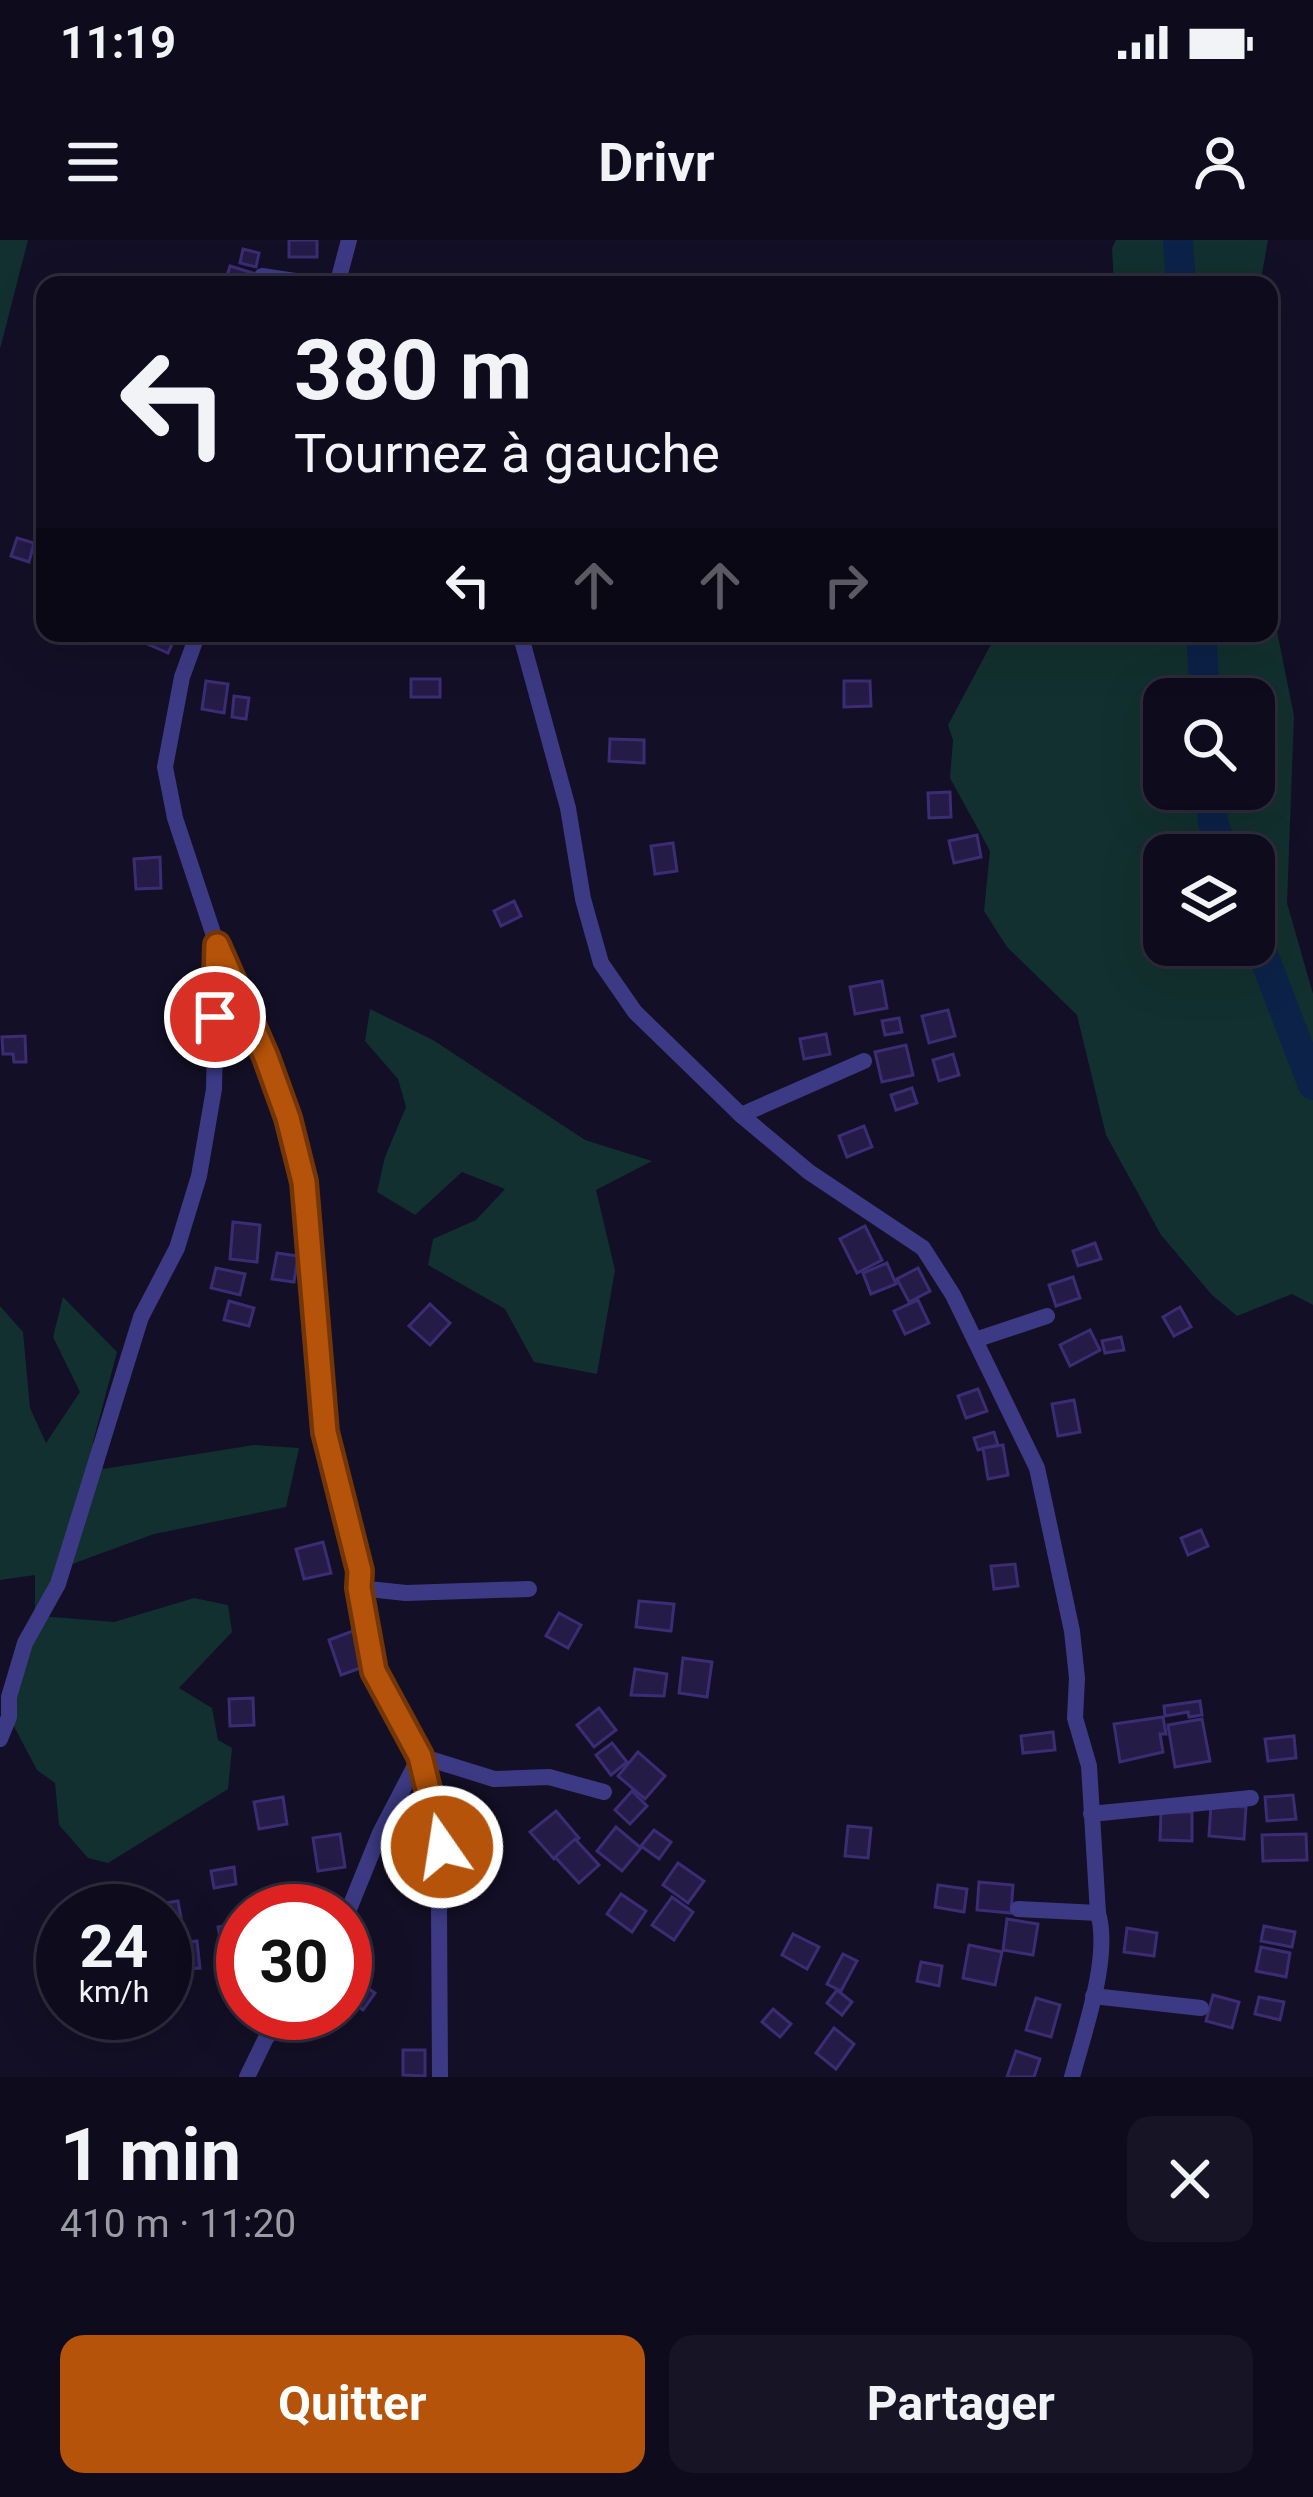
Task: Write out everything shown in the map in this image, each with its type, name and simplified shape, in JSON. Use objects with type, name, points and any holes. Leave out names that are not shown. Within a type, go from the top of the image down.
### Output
[{"type":"street","points":[[339,276],[349,240]]},
{"type":"street","points":[[195,642],[182,677],[165,766],[175,818],[217,945],[266,1057],[304,1182],[325,1432],[360,1571],[374,1671],[420,1756],[442,1847],[435,1875],[440,2077]]},
{"type":"street","points":[[522,642],[568,808],[583,899],[601,963],[634,1012],[741,1115],[809,1172],[923,1248],[953,1295],[1037,1468],[1072,1631],[1075,1718],[1089,1766],[1103,1930],[1093,1996],[1072,2077]]},
{"type":"street","points":[[0,1739],[25,1642],[58,1584],[142,1317],[177,1248],[199,1176],[214,1089],[217,945]]},
{"type":"street","points":[[741,1115],[863,1060]]},
{"type":"street","points":[[975,1340],[1047,1316]]},
{"type":"street","points":[[359,1588],[406,1593],[529,1589]]},
{"type":"street","points":[[420,1756],[494,1779],[549,1777],[604,1792]]},
{"type":"street","points":[[359,1884],[420,1756]]},
{"type":"street","points":[[1091,1814],[1250,1798]]},
{"type":"street","points":[[1018,1909],[1098,1912]]},
{"type":"street","points":[[1093,1996],[1201,2008]]},
{"type":"street","points":[[247,2077],[265,2040]]},
{"type":"green space","points":[[0,240],[28,240],[0,349]]},
{"type":"green space","points":[[1116,240],[1268,240],[1262,276],[1114,276]]},
{"type":"green space","points":[[1278,636],[1294,716],[1287,903],[1313,994],[1313,1305],[1292,1294],[1237,1316],[1212,1295],[1161,1235],[1106,1135],[1077,1015],[1007,947],[984,911],[990,851],[950,778],[953,740],[948,725],[992,642],[1278,642]]},
{"type":"green space","points":[[370,1009],[433,1040],[585,1140],[652,1161],[596,1190],[615,1270],[597,1374],[534,1362],[505,1309],[428,1265],[433,1239],[476,1220],[505,1189],[462,1172],[415,1215],[377,1192],[385,1157],[406,1107],[398,1079],[365,1041]]},
{"type":"green space","points":[[63,1297],[117,1352],[93,1442],[103,1469],[254,1445],[299,1448],[286,1507],[154,1534],[64,1567],[40,1616],[114,1622],[194,1598],[228,1605],[232,1632],[179,1688],[212,1708],[218,1740],[232,1748],[228,1789],[108,1863],[88,1858],[59,1825],[55,1783],[37,1770],[9,1717],[35,1625],[35,1575],[0,1580],[0,1306],[23,1332],[30,1408],[46,1443],[80,1392],[53,1337]]},
{"type":"building","points":[[289,240],[317,240],[317,257],[289,257]]},
{"type":"building","points":[[243,249],[259,253],[256,267],[240,263]]},
{"type":"building","points":[[230,266],[253,273],[252,276],[227,276]]},
{"type":"building","points":[[17,538],[34,543],[29,562],[11,556]]},
{"type":"building","points":[[143,642],[173,642],[168,653]]},
{"type":"building","points":[[411,679],[440,679],[440,697],[411,697]]},
{"type":"building","points":[[206,681],[228,684],[224,713],[202,709]]},
{"type":"building","points":[[844,681],[870,681],[871,706],[844,707]]},
{"type":"building","points":[[234,696],[249,698],[246,719],[232,717]]},
{"type":"building","points":[[610,739],[644,740],[644,763],[609,761]]},
{"type":"building","points":[[950,792],[951,817],[929,818],[928,793]]},
{"type":"building","points":[[977,835],[981,857],[954,863],[949,841]]},
{"type":"building","points":[[673,843],[677,871],[655,874],[651,846]]},
{"type":"building","points":[[160,857],[161,888],[136,889],[134,859]]},
{"type":"building","points":[[514,901],[521,916],[501,926],[494,911]]},
{"type":"building","points":[[882,981],[887,1008],[855,1014],[850,987]]},
{"type":"building","points":[[948,1010],[955,1036],[929,1043],[922,1016]]},
{"type":"building","points":[[899,1018],[902,1032],[885,1035],[882,1021]]},
{"type":"building","points":[[826,1034],[830,1054],[804,1059],[800,1039]]},
{"type":"building","points":[[25,1036],[26,1062],[14,1062],[13,1054],[3,1054],[2,1037]]},
{"type":"building","points":[[906,1045],[913,1075],[882,1082],[875,1052]]},
{"type":"building","points":[[953,1054],[959,1075],[939,1081],[933,1060]]},
{"type":"building","points":[[912,1088],[917,1103],[896,1110],[891,1095]]},
{"type":"building","points":[[864,1126],[872,1147],[847,1157],[839,1136]]},
{"type":"building","points":[[233,1222],[260,1225],[257,1262],[230,1259]]},
{"type":"building","points":[[865,1226],[882,1260],[857,1273],[840,1239]]},
{"type":"building","points":[[1095,1243],[1101,1259],[1078,1266],[1073,1251]]},
{"type":"building","points":[[277,1253],[298,1256],[294,1282],[272,1279]]},
{"type":"building","points":[[887,1263],[896,1284],[871,1294],[863,1273]]},
{"type":"building","points":[[216,1268],[245,1274],[240,1295],[211,1288]]},
{"type":"building","points":[[918,1268],[930,1291],[909,1302],[897,1279]]},
{"type":"building","points":[[1073,1277],[1080,1298],[1056,1306],[1049,1285]]},
{"type":"building","points":[[918,1300],[929,1323],[905,1334],[894,1311]]},
{"type":"building","points":[[229,1301],[254,1308],[249,1326],[224,1320]]},
{"type":"building","points":[[430,1304],[450,1323],[430,1345],[409,1326]]},
{"type":"building","points":[[1180,1307],[1191,1327],[1174,1336],[1163,1317]]},
{"type":"building","points":[[1090,1330],[1100,1350],[1070,1366],[1060,1345]]},
{"type":"building","points":[[1121,1337],[1124,1350],[1105,1353],[1102,1341]]},
{"type":"building","points":[[978,1389],[987,1411],[966,1418],[958,1396]]},
{"type":"building","points":[[1074,1400],[1080,1432],[1058,1436],[1052,1404]]},
{"type":"building","points":[[994,1432],[998,1445],[978,1450],[974,1438]]},
{"type":"building","points":[[1003,1445],[1008,1475],[988,1479],[983,1448]]},
{"type":"building","points":[[1201,1530],[1208,1546],[1188,1555],[1181,1538]]},
{"type":"building","points":[[323,1542],[331,1573],[304,1579],[296,1549]]},
{"type":"building","points":[[1015,1564],[1018,1586],[994,1589],[991,1566]]},
{"type":"building","points":[[639,1601],[674,1604],[671,1631],[636,1627]]},
{"type":"building","points":[[559,1613],[581,1625],[568,1648],[546,1636]]},
{"type":"building","points":[[361,1628],[374,1663],[341,1675],[329,1640]]},
{"type":"building","points":[[683,1658],[712,1662],[707,1697],[679,1693]]},
{"type":"building","points":[[635,1669],[667,1674],[664,1696],[631,1695]]},
{"type":"building","points":[[253,1698],[254,1725],[230,1726],[229,1699]]},
{"type":"building","points":[[1200,1701],[1202,1715],[1165,1716],[1164,1706]]},
{"type":"building","points":[[599,1708],[616,1730],[594,1747],[577,1725]]},
{"type":"building","points":[[1163,1717],[1163,1752],[1120,1762],[1114,1724]]},
{"type":"building","points":[[1202,1719],[1210,1761],[1175,1767],[1168,1725]]},
{"type":"building","points":[[1053,1732],[1055,1750],[1023,1753],[1021,1736]]},
{"type":"building","points":[[1294,1736],[1296,1758],[1268,1761],[1265,1739]]},
{"type":"building","points":[[612,1743],[627,1762],[611,1775],[596,1755]]},
{"type":"building","points":[[638,1752],[665,1776],[645,1799],[618,1776]]},
{"type":"building","points":[[632,1791],[647,1806],[630,1824],[615,1810]]},
{"type":"building","points":[[1293,1795],[1296,1819],[1267,1821],[1265,1797]]},
{"type":"building","points":[[283,1797],[287,1824],[259,1829],[254,1802]]},
{"type":"building","points":[[1211,1805],[1246,1807],[1244,1839],[1209,1836]]},
{"type":"building","points":[[556,1811],[579,1838],[554,1859],[530,1832]]},
{"type":"building","points":[[1161,1812],[1192,1812],[1192,1841],[1160,1840]]},
{"type":"building","points":[[848,1826],[871,1828],[868,1858],[845,1856]]},
{"type":"building","points":[[616,1827],[641,1848],[622,1871],[597,1851]]},
{"type":"building","points":[[654,1830],[671,1842],[659,1859],[641,1846]]},
{"type":"building","points":[[340,1834],[345,1867],[318,1871],[313,1838]]},
{"type":"building","points":[[1306,1834],[1307,1860],[1263,1861],[1262,1835]]},
{"type":"building","points":[[575,1839],[599,1865],[579,1883],[555,1857]]},
{"type":"building","points":[[678,1863],[704,1881],[688,1903],[663,1885]]},
{"type":"building","points":[[234,1867],[236,1884],[214,1888],[211,1871]]},
{"type":"building","points":[[979,1882],[1013,1885],[1011,1913],[977,1910]]},
{"type":"building","points":[[938,1885],[967,1889],[964,1912],[935,1907]]},
{"type":"building","points":[[621,1894],[646,1911],[632,1932],[607,1914]]},
{"type":"building","points":[[672,1897],[693,1912],[674,1940],[652,1925]]},
{"type":"building","points":[[1007,1919],[1038,1924],[1033,1955],[1003,1950]]},
{"type":"building","points":[[1264,1926],[1295,1932],[1292,1947],[1261,1941]]},
{"type":"building","points":[[1127,1928],[1157,1933],[1154,1956],[1124,1952]]},
{"type":"building","points":[[793,1934],[819,1947],[807,1969],[782,1955]]},
{"type":"building","points":[[197,1941],[200,1968],[192,1969],[192,1942]]},
{"type":"building","points":[[969,1945],[1002,1952],[995,1985],[963,1978]]},
{"type":"building","points":[[1261,1947],[1290,1953],[1286,1977],[1256,1971]]},
{"type":"building","points":[[843,1954],[857,1961],[841,1991],[827,1984]]},
{"type":"building","points":[[921,1962],[942,1966],[939,1986],[917,1981]]},
{"type":"building","points":[[837,1990],[852,2002],[842,2015],[827,2003]]},
{"type":"building","points":[[1213,1995],[1239,2002],[1232,2028],[1206,2021]]},
{"type":"building","points":[[1259,1997],[1284,2002],[1280,2020],[1255,2014]]},
{"type":"building","points":[[1036,1998],[1060,2005],[1051,2037],[1026,2030]]},
{"type":"building","points":[[773,2009],[791,2024],[780,2037],[762,2022]]},
{"type":"building","points":[[834,2028],[854,2044],[836,2069],[816,2053]]},
{"type":"building","points":[[403,2050],[425,2050],[425,2076],[403,2075]]},
{"type":"building","points":[[1016,2051],[1040,2059],[1034,2077],[1007,2077]]},
{"type":"waterway","points":[[1178,240],[1180,276]]},
{"type":"waterway","points":[[1202,642],[1204,678]]},
{"type":"waterway","points":[[1212,810],[1217,834]]},
{"type":"waterway","points":[[1267,966],[1313,1085]]},
{"type":"route","points":[[215,1017],[217,945],[266,1057],[304,1182],[325,1432],[360,1571],[374,1671],[420,1756],[442,1847]]}]
